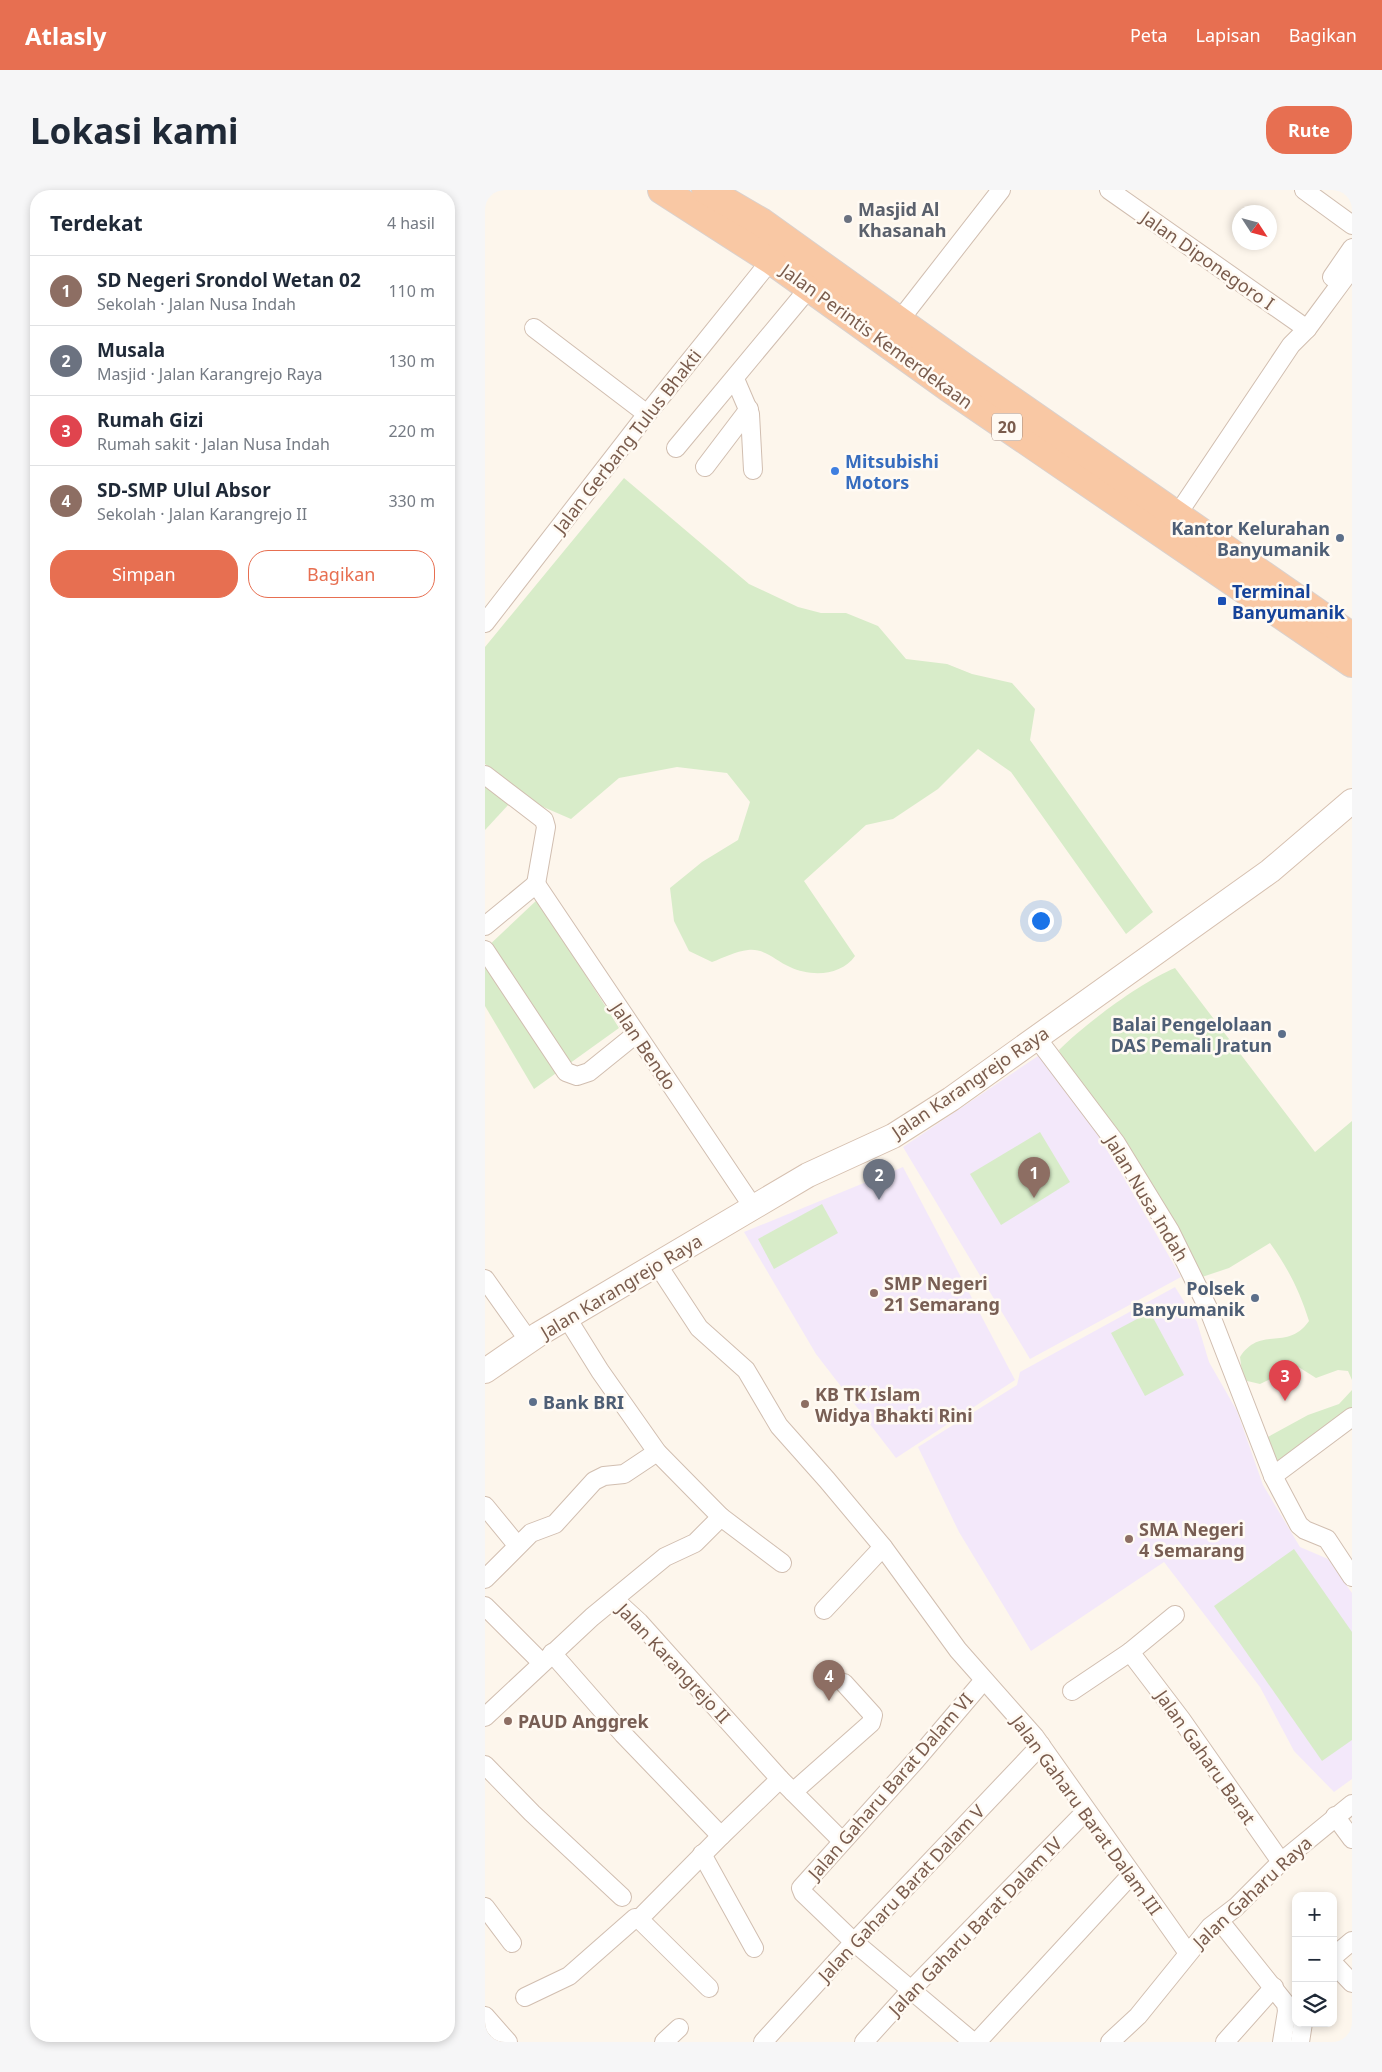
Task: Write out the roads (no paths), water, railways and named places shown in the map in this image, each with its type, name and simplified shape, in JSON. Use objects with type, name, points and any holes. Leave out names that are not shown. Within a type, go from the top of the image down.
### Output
[{"type":"highway","name":"Jalan Perintis Kemerdekaan","points":[[662,190],[771,260],[809,288],[955,377],[1171,524],[1352,637]]},
{"type":"highway","name":"Jalan Perintis Kemerdekaan","points":[[706,190],[761,222],[899,321],[955,377]]},
{"type":"highway","name":"Jalan Perintis Kemerdekaan","points":[[1171,524],[1352,663]]},
{"type":"main road","name":"Jalan Karangrejo Raya","points":[[485,1371],[529,1341],[808,1174],[893,1136],[951,1099],[1270,870],[1352,801]]},
{"type":"street","points":[[899,321],[1001,190]]},
{"type":"street","name":"Jalan Diponegoro I","points":[[1109,190],[1303,327]]},
{"type":"street","points":[[1304,190],[1352,225]]},
{"type":"street","points":[[1171,524],[1303,327],[1352,248]]},
{"type":"street","name":"Jalan Gerbang Tulus Bhakti","points":[[485,623],[647,414],[771,260]]},
{"type":"street","points":[[1303,327],[1352,268]]},
{"type":"street","points":[[676,448],[809,288]]},
{"type":"street","points":[[534,328],[647,414]]},
{"type":"street","points":[[735,379],[749,409],[753,470]]},
{"type":"street","points":[[705,467],[749,409]]},
{"type":"street","points":[[485,775],[543,820],[546,827],[536,884],[485,926]]},
{"type":"street","name":"Jalan Bendo","points":[[536,884],[753,1207]]},
{"type":"street","points":[[485,950],[566,1072],[577,1076],[589,1072],[636,1034]]},
{"type":"street","name":"Jalan Nusa Indah","points":[[1036,1037],[1116,1143],[1170,1230],[1209,1308],[1273,1476],[1299,1525],[1305,1530],[1327,1539],[1352,1577]]},
{"type":"street","name":"Jalan Gaharu Barat Dalam III","points":[[657,1264],[699,1328],[746,1370],[779,1426],[883,1547],[958,1650],[1041,1745],[1131,1875],[1188,1953]]},
{"type":"street","points":[[485,1279],[529,1341]]},
{"type":"street","points":[[567,1318],[600,1371],[657,1452],[721,1517],[782,1563]]},
{"type":"street","points":[[1273,1476],[1352,1417]]},
{"type":"street","points":[[485,1579],[517,1545],[534,1531],[555,1524],[594,1481],[603,1476],[629,1472],[657,1452]]},
{"type":"street","points":[[485,1506],[517,1545]]},
{"type":"street","name":"Jalan Karangrejo II","points":[[721,1517],[695,1543],[665,1557],[615,1600],[639,1622],[780,1779],[842,1841]]},
{"type":"street","points":[[823,1610],[883,1547]]},
{"type":"street","points":[[485,1717],[592,1617],[615,1600]]},
{"type":"street","points":[[485,1606],[547,1658],[721,1836]]},
{"type":"street","points":[[1072,1691],[1131,1652],[1175,1615]]},
{"type":"street","name":"Jalan Gaharu Barat","points":[[1131,1652],[1181,1719],[1281,1862]]},
{"type":"street","name":"Jalan Gaharu Barat Dalam VI","points":[[854,1942],[803,1893],[802,1886],[916,1760],[984,1680]]},
{"type":"street","points":[[793,1792],[871,1723],[873,1715],[843,1683]]},
{"type":"street","name":"Jalan Gaharu Barat Dalam V","points":[[763,2042],[854,1942],[1041,1745]]},
{"type":"street","points":[[485,1765],[532,1813],[622,1898]]},
{"type":"street","points":[[639,1920],[702,1854],[780,1779]]},
{"type":"street","name":"Jalan Gaharu Barat Dalam IV","points":[[864,2042],[912,1989],[1087,1811]]},
{"type":"street","points":[[1342,1811],[1352,1838]]},
{"type":"street","name":"Jalan Gaharu Raya","points":[[1110,2042],[1138,2016],[1210,1927],[1236,1907],[1281,1862],[1342,1811]]},
{"type":"street","points":[[702,1854],[754,1948]]},
{"type":"street","points":[[977,2042],[1131,1875]]},
{"type":"street","points":[[485,1907],[512,1943]]},
{"type":"street","points":[[525,1996],[569,1976],[635,1918],[709,1988]]},
{"type":"street","points":[[1219,1920],[1284,2000],[1287,2008],[1282,2042]]},
{"type":"street","points":[[1337,1954],[1352,1941]]},
{"type":"street","points":[[854,1942],[973,2042]]},
{"type":"street","points":[[1337,1967],[1352,1983]]},
{"type":"street","points":[[1225,2042],[1274,1987]]},
{"type":"street","points":[[487,2022],[508,2042]]},
{"type":"street","points":[[1300,2042],[1302,2027]]},
{"type":"street","points":[[664,2042],[679,2028]]},
{"type":"place","name":"Masjid Al Khasanah","points":[[848,219]]},
{"type":"place","name":"Mitsubishi Motors","points":[[835,471]]},
{"type":"place","name":"Kantor Kelurahan Banyumanik","points":[[1340,538]]},
{"type":"place","name":"Terminal Banyumanik","points":[[1222,601]]},
{"type":"place","name":"Balai Pengelolaan DAS Pemali Jratun","points":[[1282,1034]]},
{"type":"place","name":"SD Negeri Srondol Wetan 02","points":[[1034,1198]]},
{"type":"place","name":"Musala","points":[[879,1200]]},
{"type":"place","name":"SMP Negeri 21 Semarang","points":[[874,1293]]},
{"type":"place","name":"Polsek Banyumanik","points":[[1255,1298]]},
{"type":"place","name":"Rumah Gizi","points":[[1285,1401]]},
{"type":"place","name":"Bank BRI","points":[[533,1402]]},
{"type":"place","name":"KB TK Islam Widya Bhakti Rini","points":[[805,1404]]},
{"type":"place","name":"SMA Negeri 4 Semarang","points":[[1129,1539]]},
{"type":"place","name":"SD-SMP Ulul Absor","points":[[829,1701]]},
{"type":"place","name":"PAUD Anggrek","points":[[508,1721]]}]
